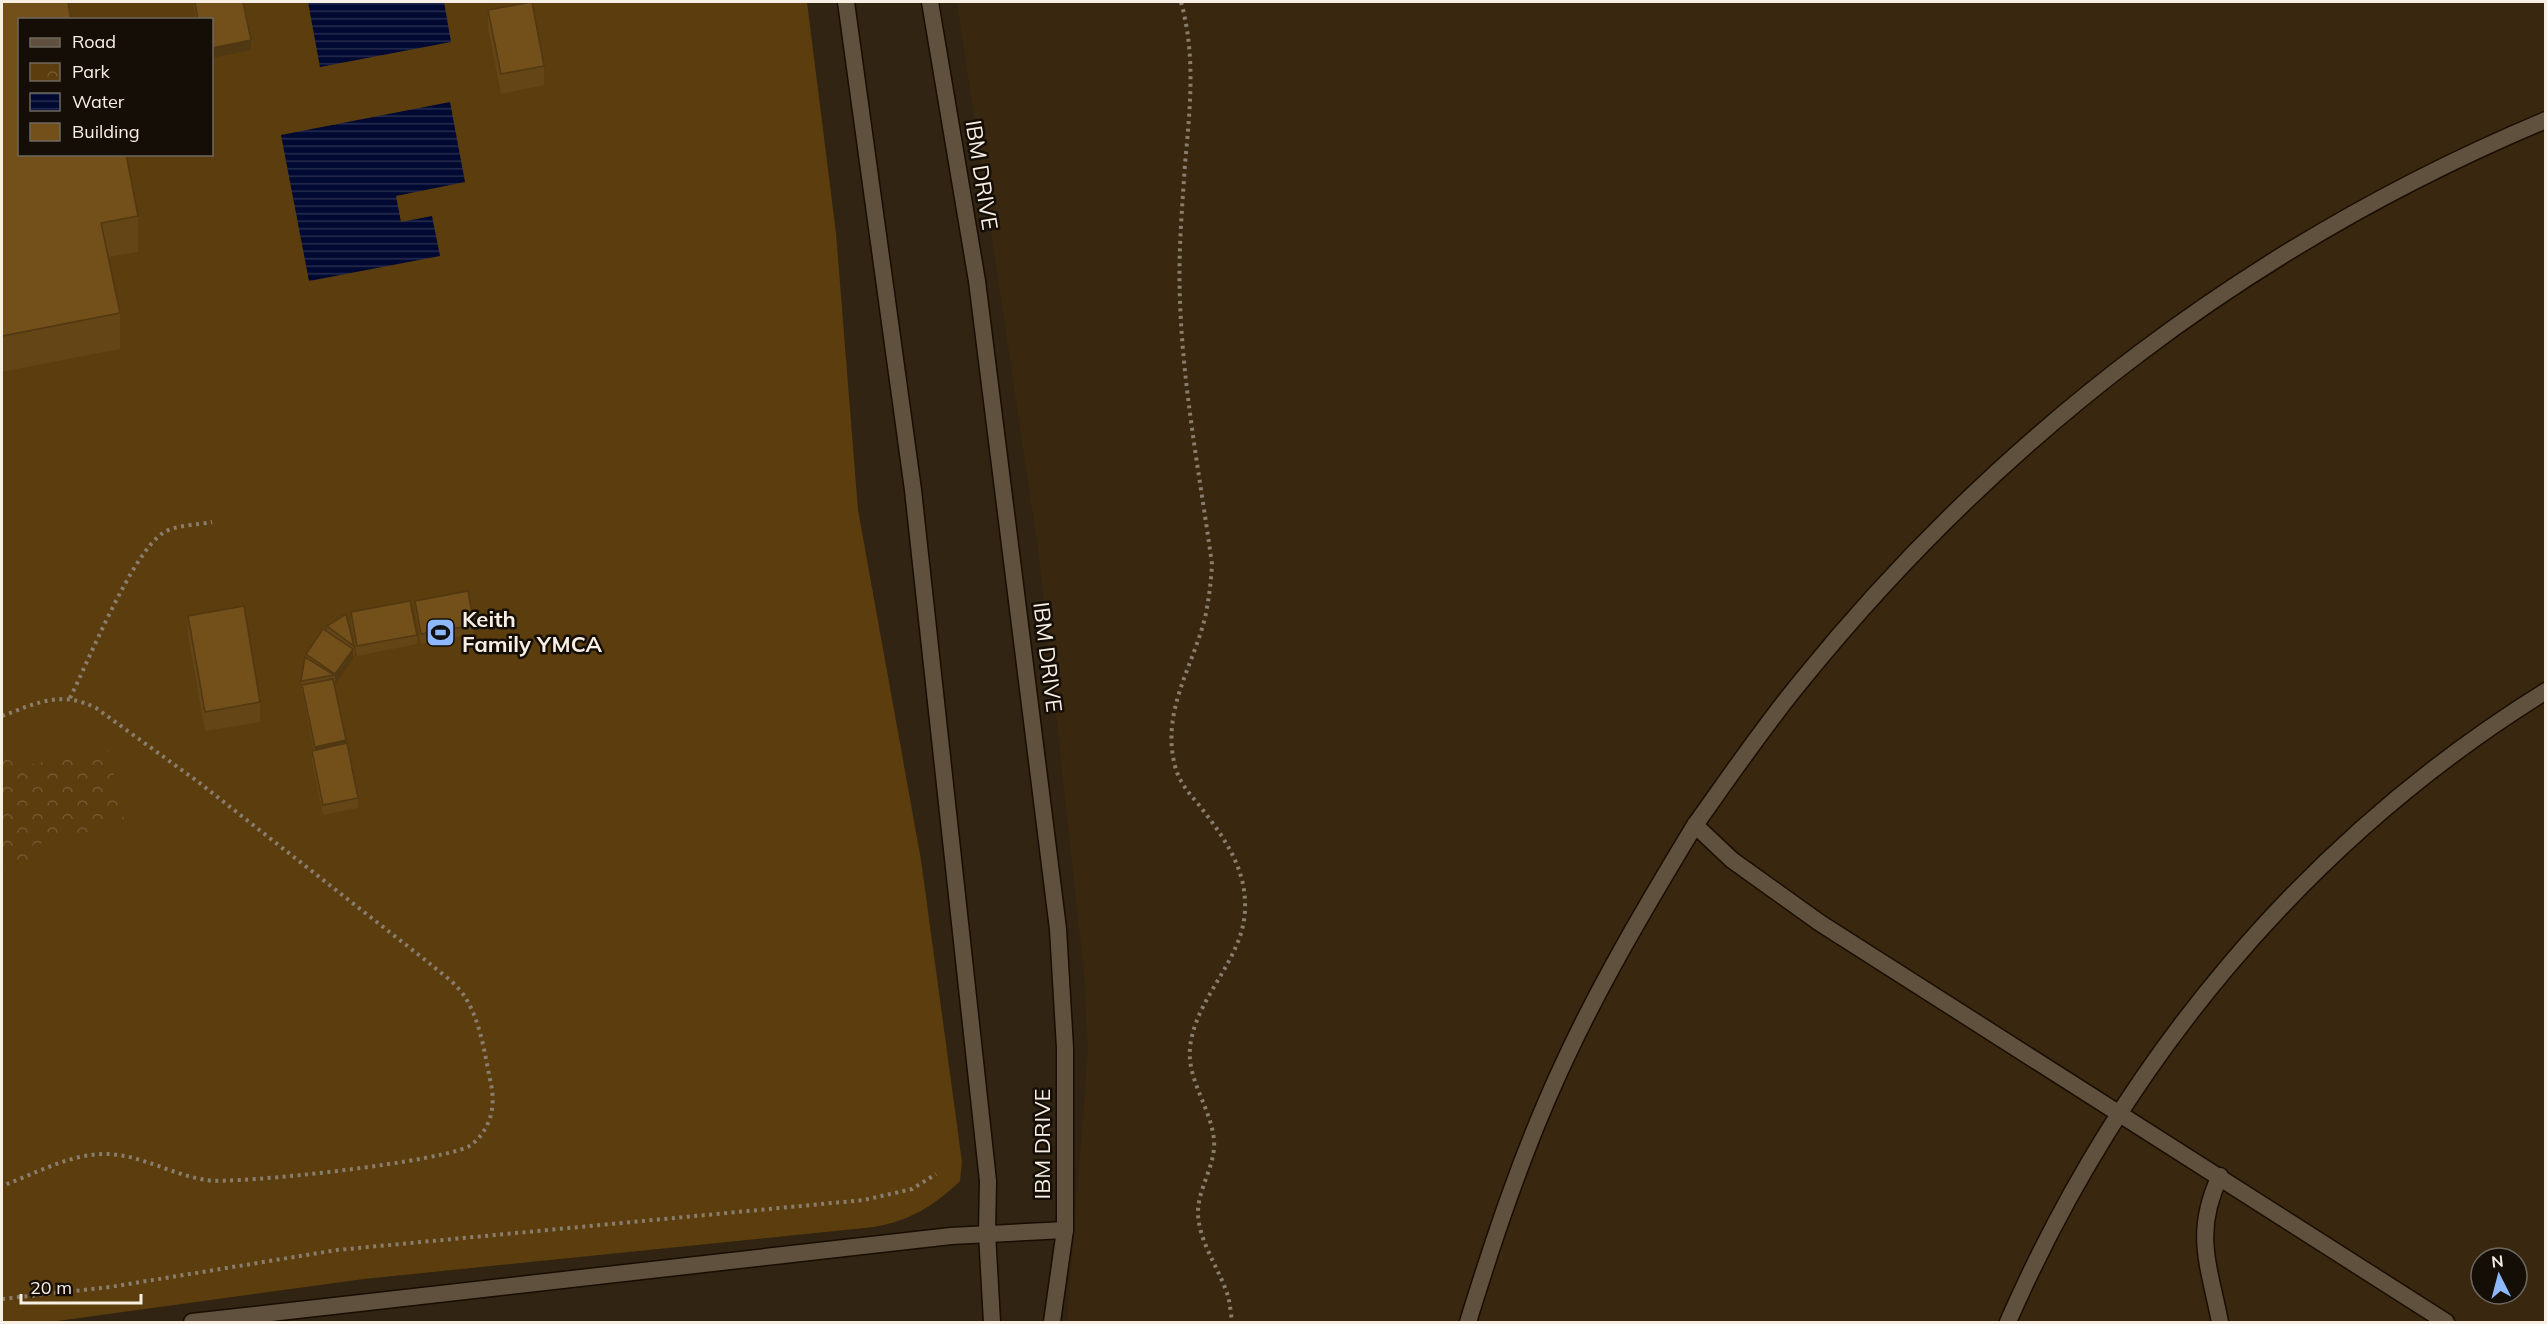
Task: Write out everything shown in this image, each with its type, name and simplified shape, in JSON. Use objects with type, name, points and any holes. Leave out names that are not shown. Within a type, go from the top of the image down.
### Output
[{"type":"street","points":[[846,2],[915,501],[988,1181],[987,1233],[992,1323]]},
{"type":"street","name":"IBM DRIVE","points":[[930,2],[977,281],[1058,929],[1065,1048],[1065,1230],[1052,1323]]},
{"type":"street","points":[[1468,1323],[1507,1202],[1559,1072],[1641,915],[1695,825],[1759,735],[1854,618],[1947,518],[2056,419],[2199,309],[2336,221],[2462,157],[2546,120]]},
{"type":"street","points":[[2008,1323],[2062,1208],[2120,1113],[2185,1017],[2262,925],[2351,837],[2440,763],[2471,739],[2546,692]]},
{"type":"street","points":[[1695,825],[1732,860],[1776,893],[2446,1323]]},
{"type":"street","points":[[2220,1176],[2207,1207],[2203,1239],[2220,1323]]},
{"type":"street","points":[[192,1323],[987,1233],[1065,1230]]},
{"type":"path","points":[[1181,2],[1191,54],[1192,89],[1180,246],[1180,303],[1189,399],[1212,564],[1211,589],[1204,620],[1173,709],[1171,739],[1175,767],[1181,782],[1236,857],[1245,908],[1239,942],[1205,1003],[1193,1034],[1190,1050],[1191,1065],[1208,1109],[1214,1141],[1213,1154],[1201,1191],[1200,1228],[1228,1296],[1232,1323]]},
{"type":"path","points":[[70,698],[118,599],[150,545],[164,532],[212,522]]},
{"type":"path","points":[[2,716],[46,701],[70,698],[96,708],[159,752],[452,983],[464,996],[474,1017],[488,1069],[493,1108],[486,1129],[469,1146],[431,1158],[232,1181],[186,1176],[120,1155],[104,1154],[58,1164],[2,1186]]},
{"type":"path","points":[[2,1299],[110,1287],[337,1250],[864,1200],[912,1189],[936,1174]]},
{"type":"shaded area","points":[[957,2],[2545,2],[2545,1322],[1067,1322],[1088,1051],[1084,975],[1039,556]]},
{"type":"green space","name":"Keith Family YMCA","points":[[2,2],[807,2],[836,233],[858,510],[921,860],[962,1162],[960,1181],[941,1198],[920,1211],[899,1221],[874,1227],[364,1279],[50,1322],[2,1322]]},
{"type":"green space","points":[[107,747],[125,823],[33,845],[36,861],[2,869],[2,758],[13,755],[17,768]]},
{"type":"water","points":[[308,2],[444,2],[451,42],[320,67]]},
{"type":"water","points":[[450,102],[465,182],[396,196],[401,222],[432,216],[440,256],[309,281],[281,135]]},
{"type":"building","points":[[2,2],[68,2],[71,18],[18,18],[18,156],[126,156],[138,216],[101,223],[120,313],[2,336]]},
{"type":"building","points":[[195,2],[243,2],[251,40],[213,48],[213,18],[198,18]]},
{"type":"building","points":[[532,2],[544,66],[501,74],[488,10]]},
{"type":"building","points":[[468,591],[474,625],[421,634],[415,601]]},
{"type":"building","points":[[410,601],[417,635],[357,646],[351,612]]},
{"type":"building","points":[[244,606],[260,702],[205,712],[188,616]]},
{"type":"building","points":[[346,614],[354,646],[327,626]]},
{"type":"building","points":[[323,629],[353,649],[335,674],[306,654]]},
{"type":"building","points":[[305,657],[334,675],[301,681]]},
{"type":"building","points":[[333,679],[346,740],[315,747],[302,685]]},
{"type":"building","points":[[347,743],[358,798],[323,805],[312,751]]},
{"type":"place","name":"Keith Family YMCA","points":[[441,632]]}]
